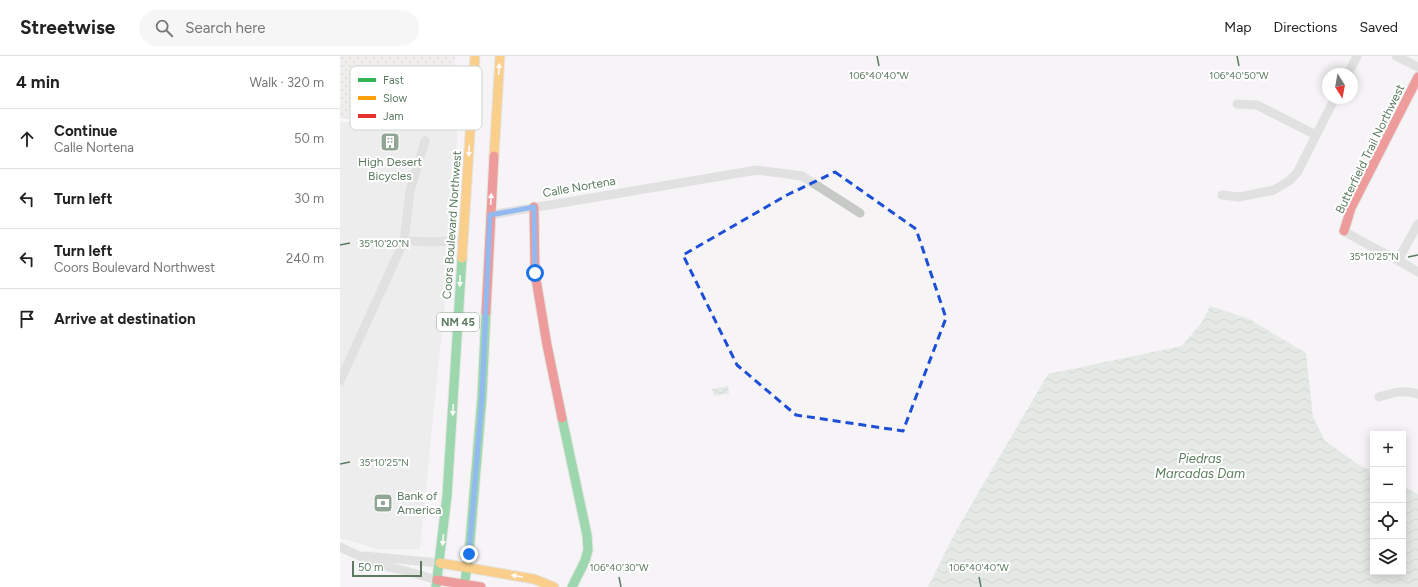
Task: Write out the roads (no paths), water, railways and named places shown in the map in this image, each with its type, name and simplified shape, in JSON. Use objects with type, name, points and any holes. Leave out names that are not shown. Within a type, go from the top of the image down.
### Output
[{"type":"main road","name":"Coors Boulevard Northwest","points":[[474,66],[475,56]]},
{"type":"main road","name":"NM 45","points":[[464,586],[467,568],[482,397],[490,215],[500,56]]},
{"type":"main road","name":"Butterfield Trail Northwest","points":[[1344,231],[1351,208],[1418,77]]},
{"type":"main road","name":"Coors Boulevard Northwest","points":[[436,584],[440,563],[451,455],[470,130]]},
{"type":"main road","name":"Calle Nortena","points":[[534,207],[535,273],[545,338],[587,535],[588,550],[586,561],[572,587]]},
{"type":"main road","points":[[440,563],[534,579],[554,587]]},
{"type":"main road","points":[[436,584],[481,587]]},
{"type":"street","points":[[1351,68],[1357,56]]},
{"type":"street","points":[[1396,56],[1418,67]]},
{"type":"street","points":[[1237,104],[1258,105],[1316,135]]},
{"type":"street","points":[[1222,194],[1239,197],[1274,190],[1289,182],[1297,173],[1332,104]]},
{"type":"street","points":[[340,381],[404,241],[410,191],[425,141]]},
{"type":"street","name":"Calle Nortena","points":[[534,207],[757,170],[802,176],[860,213]]},
{"type":"street","points":[[490,215],[534,207]]},
{"type":"street","points":[[1398,260],[1418,224]]},
{"type":"street","points":[[1344,231],[1418,272]]},
{"type":"street","points":[[404,241],[436,242],[463,239]]},
{"type":"street","points":[[1379,397],[1396,392],[1414,392],[1418,394]]},
{"type":"street","points":[[340,547],[377,564],[406,571],[436,584]]},
{"type":"street","points":[[359,555],[440,563]]},
{"type":"water","name":"Piedras Marcadas Dam","points":[[1210,306],[1249,319],[1306,353],[1313,417],[1325,441],[1359,465],[1370,470],[1370,575],[1406,575],[1406,488],[1418,494],[1418,587],[928,587],[956,531],[1048,374],[1182,346],[1202,322]]},
{"type":"water","points":[[728,386],[729,394],[714,396],[712,389]]},
{"type":"place","name":"High Desert Bicycles","points":[[390,142]]},
{"type":"place","name":"Bank of America","points":[[383,503]]}]
